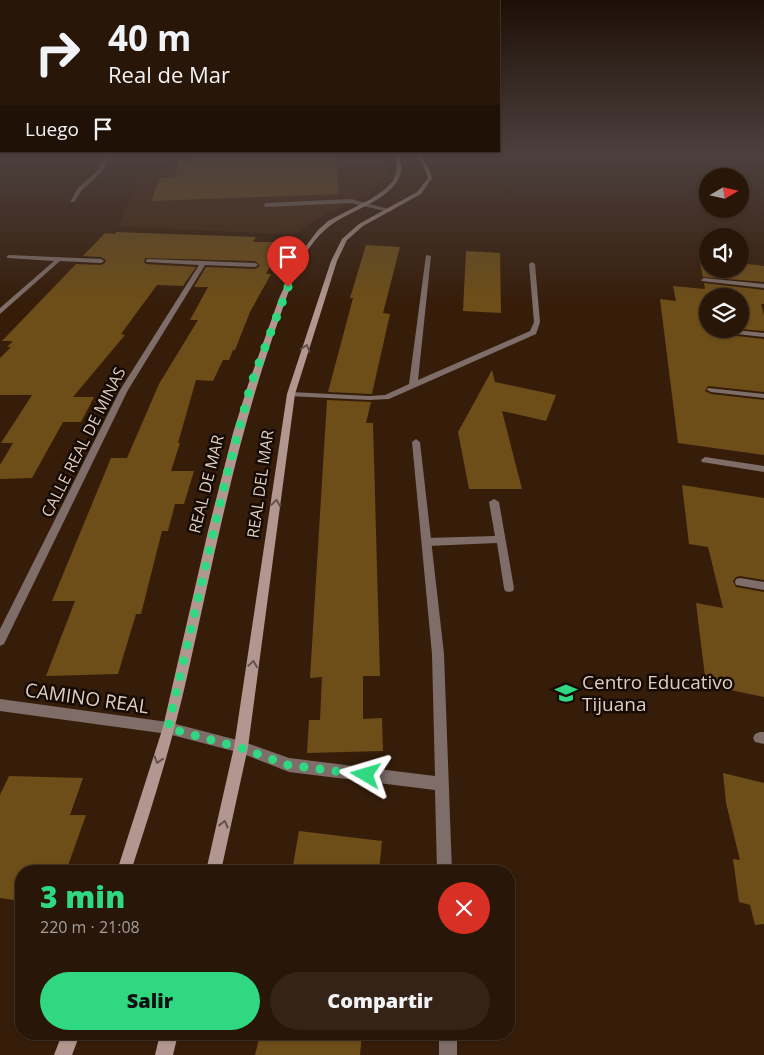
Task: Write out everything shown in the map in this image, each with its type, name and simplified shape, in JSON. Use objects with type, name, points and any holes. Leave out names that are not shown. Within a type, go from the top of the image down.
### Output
[{"type":"street","points":[[266,205],[279,204]]},
{"type":"street","name":"REAL DE MAR","points":[[126,865],[168,728],[226,478],[251,384],[294,270],[306,250],[320,230],[362,204]]},
{"type":"street","points":[[368,204],[389,210]]},
{"type":"street","name":"REAL DEL MAR","points":[[214,865],[241,748],[291,394],[334,261],[345,239],[361,225],[399,204]]},
{"type":"street","points":[[413,386],[428,256]]},
{"type":"street","points":[[9,257],[101,261]]},
{"type":"street","points":[[0,312],[59,259]]},
{"type":"street","points":[[148,261],[254,264]]},
{"type":"street","name":"CALLE REAL DE MINAS","points":[[0,642],[124,390],[203,263]]},
{"type":"street","points":[[291,394],[386,397],[522,338],[533,332],[537,322],[532,264]]},
{"type":"street","points":[[704,280],[764,286]]},
{"type":"street","points":[[749,333],[764,335]]},
{"type":"street","points":[[711,390],[764,396]]},
{"type":"street","points":[[416,442],[438,654],[445,865]]},
{"type":"street","points":[[705,460],[764,469]]},
{"type":"street","points":[[494,502],[509,588]]},
{"type":"street","points":[[427,542],[501,539]]},
{"type":"street","points":[[740,582],[764,586]]},
{"type":"street","name":"CAMINO REAL","points":[[0,705],[168,728],[241,748],[288,765],[443,784]]},
{"type":"street","points":[[63,1055],[69,1040]]},
{"type":"street","points":[[164,1055],[168,1040]]},
{"type":"street","points":[[448,1040],[448,1055]]},
{"type":"shaded area","points":[[127,204],[346,204],[329,212],[293,235],[118,226]]},
{"type":"building","points":[[116,232],[256,237],[253,242],[275,242],[274,245],[281,245],[266,274],[271,274],[250,312],[229,360],[223,360],[213,381],[196,380],[171,471],[194,471],[184,504],[175,504],[168,531],[162,531],[141,614],[136,614],[118,674],[46,676],[75,601],[52,601],[111,458],[127,458],[159,384],[198,320],[190,320],[208,287],[194,287],[206,267],[255,269],[260,266],[255,261],[145,258],[144,262],[146,264],[196,267],[183,286],[157,285],[121,334],[125,335],[73,397],[94,397],[81,422],[63,422],[32,478],[0,479],[0,465],[13,443],[1,443],[32,395],[0,395],[0,358],[11,347],[7,347],[13,341],[2,341],[76,264],[101,265],[105,263],[106,260],[101,257],[83,256],[105,233],[115,234]]},
{"type":"building","points":[[366,245],[400,247],[383,313],[390,314],[372,394],[328,392],[353,298],[350,298]]},
{"type":"building","points":[[466,251],[500,253],[501,313],[463,311]]},
{"type":"building","points":[[749,264],[764,266],[764,282],[715,278],[749,278]]},
{"type":"building","points":[[704,283],[747,288],[705,288]]},
{"type":"building","points":[[673,286],[699,288],[699,338],[764,339],[764,392],[708,386],[705,391],[711,394],[764,400],[764,455],[678,443],[660,299],[676,301]]},
{"type":"building","points":[[749,288],[764,290],[764,304],[761,304],[764,315],[764,331],[749,330]]},
{"type":"building","points":[[492,370],[495,382],[556,395],[546,421],[502,411],[522,489],[469,489],[458,432]]},
{"type":"building","points":[[327,400],[371,402],[366,423],[373,423],[380,676],[363,676],[363,719],[382,718],[383,751],[307,753],[309,720],[320,720],[322,677],[310,678]]},
{"type":"building","points":[[682,485],[764,498],[764,580],[740,576],[736,577],[733,581],[736,587],[764,592],[764,697],[706,685],[696,603],[723,608],[708,547],[689,544]]},
{"type":"building","points":[[723,773],[764,783],[764,924],[755,925],[750,905],[739,902],[733,859],[740,860],[726,803]]},
{"type":"building","points":[[9,776],[83,778],[70,815],[86,815],[68,865],[15,865],[15,900],[0,898],[0,795]]},
{"type":"building","points":[[299,831],[382,841],[380,865],[293,865]]},
{"type":"building","points":[[259,1040],[361,1040],[360,1055],[255,1055]]},
{"type":"place","name":"Centro Educativo Tijuana","points":[[566,693]]},
{"type":"route","points":[[288,287],[251,384],[226,478],[168,728],[241,748],[288,765],[366,775]]}]
